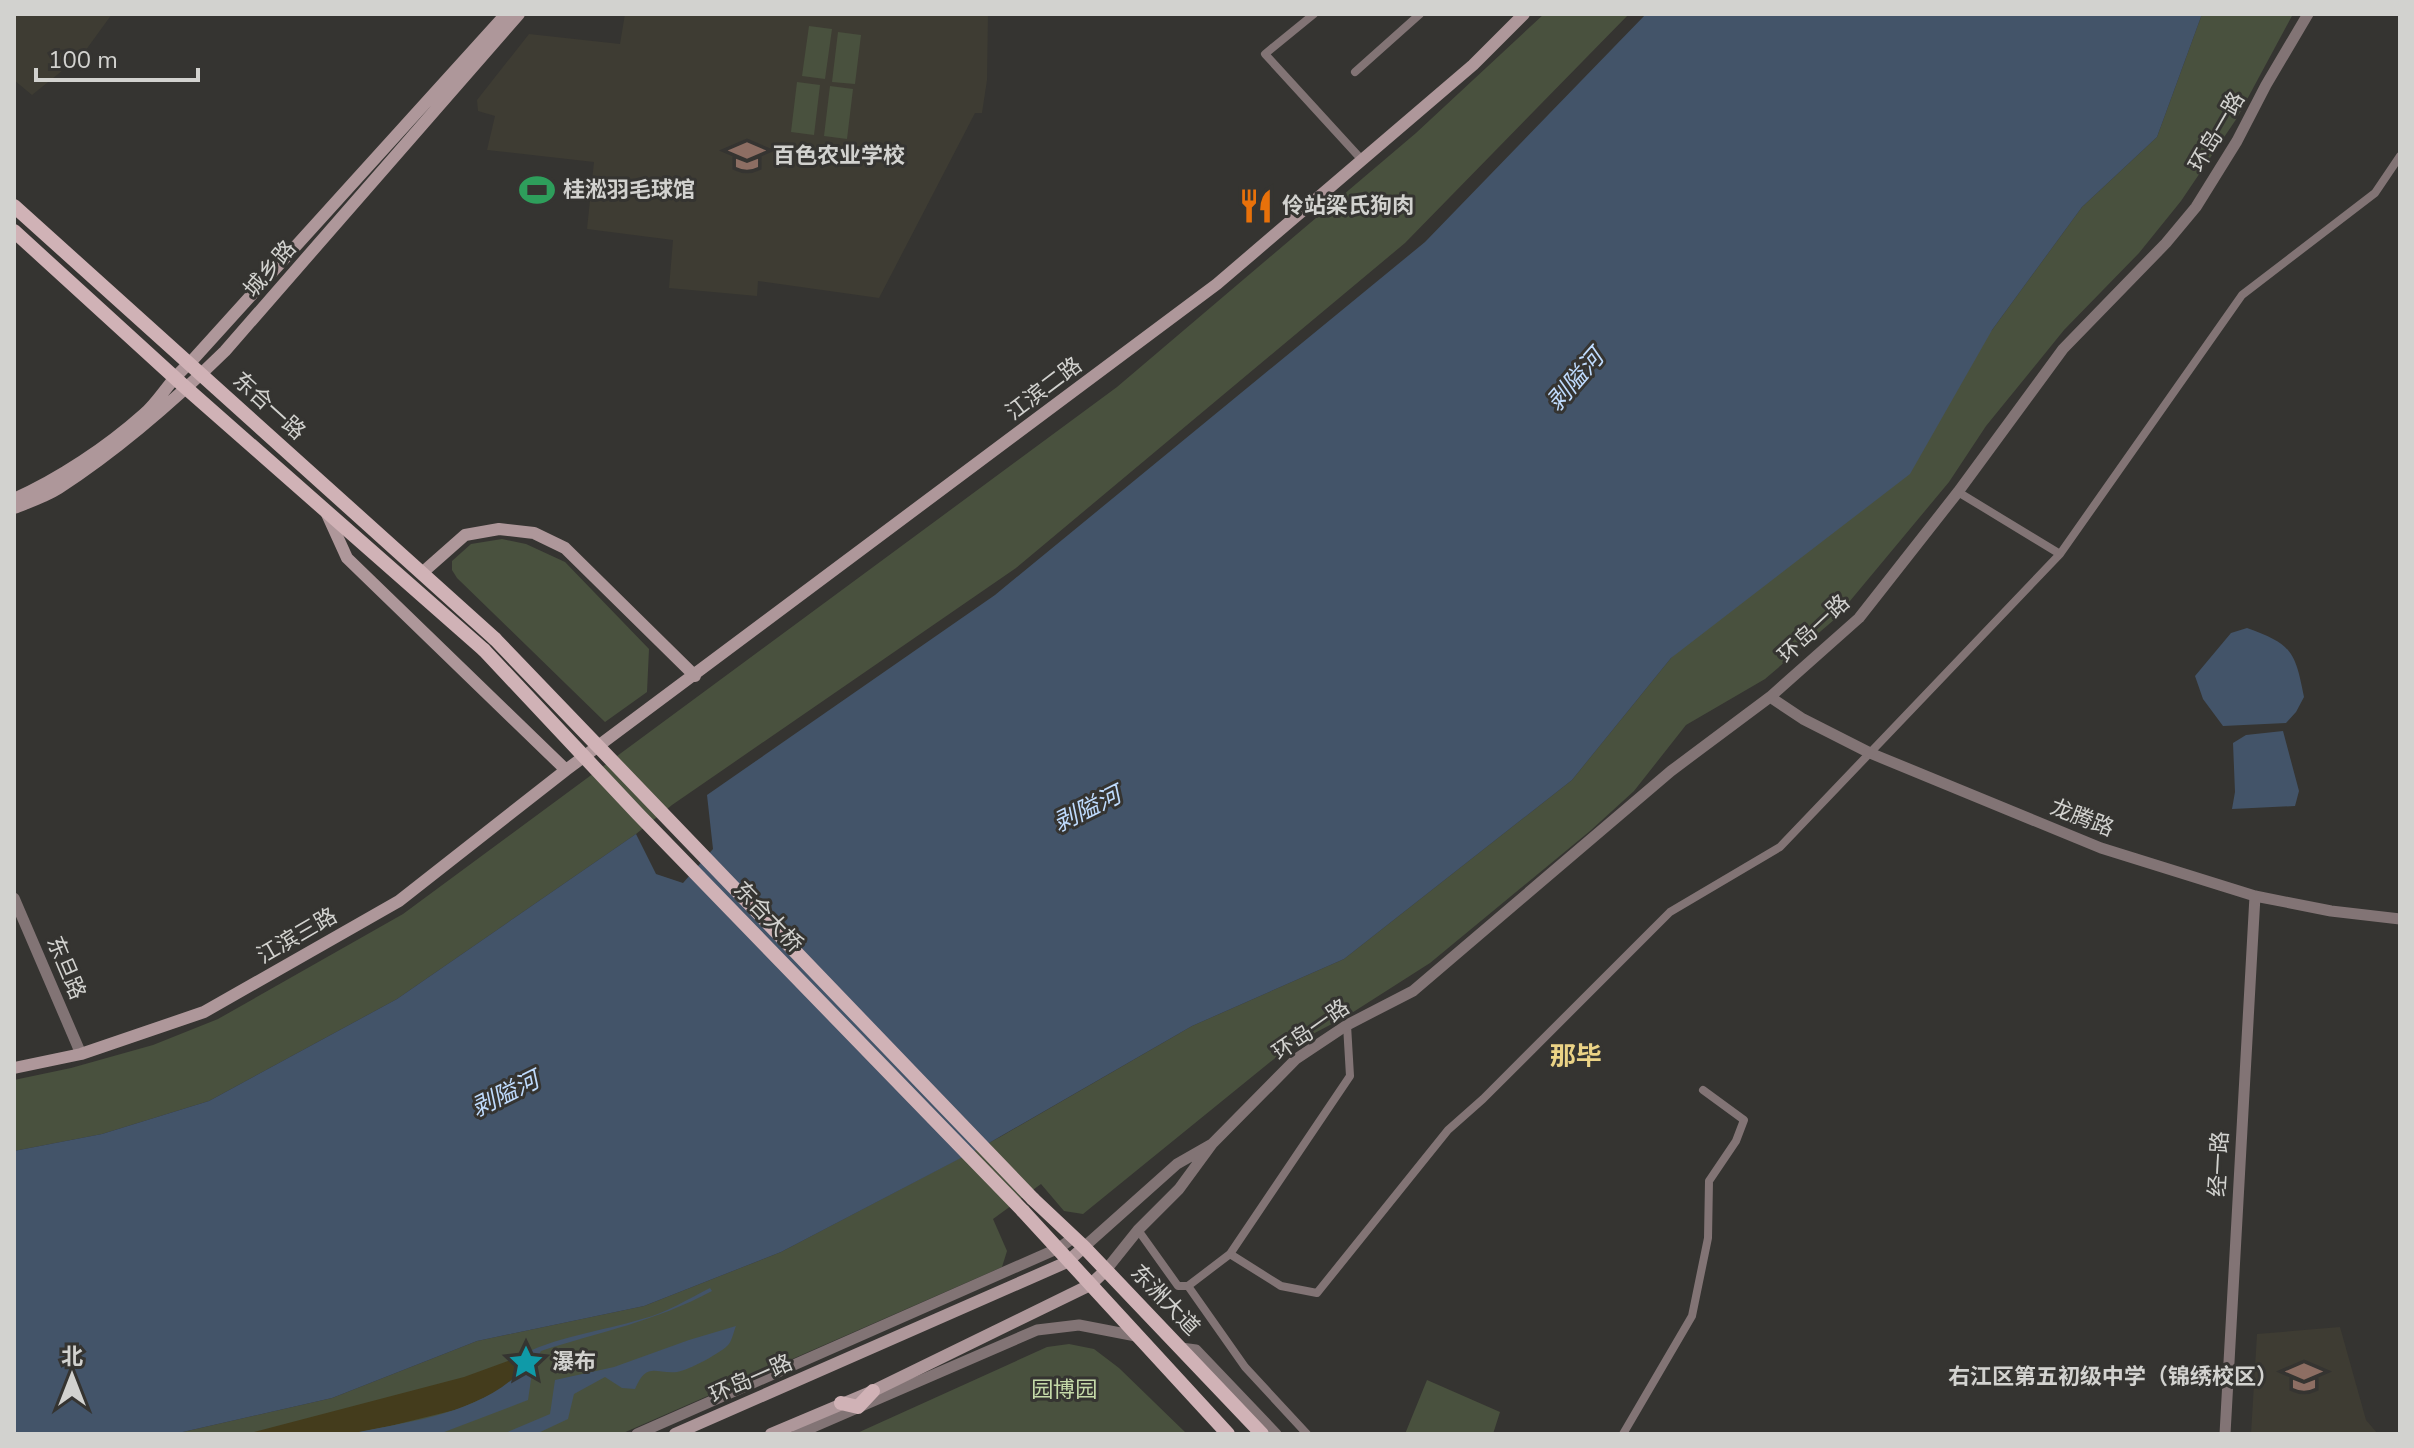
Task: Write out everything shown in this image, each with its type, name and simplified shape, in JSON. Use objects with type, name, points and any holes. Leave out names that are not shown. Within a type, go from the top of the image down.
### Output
[{"type":"main road","name":"城乡路","points":[[14,499],[52,482],[146,413],[173,376],[189,364],[506,14]]},
{"type":"main road","name":"城乡路","points":[[14,508],[57,489],[152,419],[225,351],[519,14]]},
{"type":"main road","name":"江滨二路","points":[[566,770],[1217,284],[1473,65],[1524,14]]},
{"type":"main road","name":"东合一路","points":[[14,206],[495,639]]},
{"type":"main road","name":"东合一路","points":[[14,231],[185,387],[484,650]]},
{"type":"main road","points":[[325,511],[347,558],[566,770]]},
{"type":"main road","points":[[422,573],[465,535],[499,529],[534,533],[565,548],[695,676]]},
{"type":"main road","name":"东合大桥","points":[[495,639],[1033,1199]]},
{"type":"main road","name":"东合大桥","points":[[484,650],[638,814],[1023,1211]]},
{"type":"main road","name":"江滨三路","points":[[14,1068],[81,1054],[204,1012],[399,901],[566,770]]},
{"type":"main road","name":"东洲大道","points":[[1033,1199],[1079,1242],[1262,1434]]},
{"type":"main road","name":"东洲大道","points":[[1023,1211],[1228,1434]]},
{"type":"main road","name":"环岛一路","points":[[675,1434],[1067,1262],[1079,1242]]},
{"type":"main road","name":"环岛一路","points":[[771,1434],[873,1391],[1090,1285],[1106,1270]]},
{"type":"main road","points":[[1188,1392],[1207,1375]]},
{"type":"main road","points":[[841,1403],[858,1407],[873,1391]]},
{"type":"street","points":[[1314,14],[1265,54],[1362,160]]},
{"type":"street","points":[[1355,72],[1420,14]]},
{"type":"street","name":"环岛一路","points":[[1106,1270],[1138,1230],[1179,1189],[1212,1144],[1296,1059],[1347,1025],[1413,991],[1671,771],[1770,697],[1859,618],[1958,492],[2063,349],[2166,243],[2196,207],[2308,14]]},
{"type":"street","points":[[1230,1254],[1281,1286],[1317,1293],[1448,1130],[1483,1099],[1670,912],[1780,847],[2060,554],[2242,295],[2375,193],[2400,156]]},
{"type":"street","points":[[1958,492],[2060,554]]},
{"type":"street","name":"龙腾路","points":[[1770,697],[1803,719],[1870,753],[2101,848],[2255,896],[2331,911],[2400,919]]},
{"type":"street","name":"经一路","points":[[2225,1434],[2255,896]]},
{"type":"street","name":"东旦路","points":[[14,898],[81,1054]]},
{"type":"street","points":[[1138,1230],[1178,1286],[1188,1286],[1230,1254],[1350,1076],[1347,1025]]},
{"type":"street","points":[[1623,1434],[1692,1316],[1708,1238],[1709,1181],[1736,1141],[1744,1120],[1703,1090]]},
{"type":"street","name":"环岛一路","points":[[1079,1242],[1177,1164],[1212,1144]]},
{"type":"street","points":[[637,1434],[1079,1242]]},
{"type":"street","points":[[1188,1286],[1245,1367],[1307,1434]]},
{"type":"street","points":[[797,1434],[1037,1330],[1079,1325],[1136,1336]]},
{"type":"street","points":[[1181,1348],[1196,1350],[1276,1434]]},
{"type":"shaded area","points":[[14,14],[112,14],[83,54],[32,95],[14,80]]},
{"type":"shaded area","name":"百色农业学校","points":[[625,14],[988,14],[987,80],[982,113],[975,113],[879,298],[758,281],[757,296],[669,288],[673,240],[587,229],[594,162],[487,150],[495,116],[478,111],[477,100],[529,34],[620,44]]},
{"type":"shaded area","name":"右江区第五初级中学（锦绣校区）","points":[[2340,1327],[2366,1420],[2378,1434],[2251,1434],[2257,1334]]},
{"type":"green space","points":[[1544,14],[1629,14],[1405,243],[1016,568],[397,999],[209,1101],[102,1134],[14,1151],[14,1080],[153,1045],[218,1019],[403,914],[1117,387],[1416,133]]},
{"type":"green space","points":[[2202,14],[2293,14],[2237,118],[2181,201],[2139,253],[2064,330],[1986,426],[1949,482],[1835,619],[1765,679],[1686,725],[1634,791],[1430,963],[1347,1016],[1290,1046],[1083,1214],[1064,1211],[1041,1184],[993,1219],[1007,1251],[1002,1267],[621,1434],[174,1434],[332,1398],[477,1341],[644,1306],[781,1252],[1000,1137],[1192,1026],[1344,959],[1572,780],[1671,658],[1992,330],[2082,207],[2157,137]]},
{"type":"green space","points":[[809,26],[832,29],[825,79],[802,76]]},
{"type":"green space","points":[[838,32],[861,35],[855,84],[832,82]]},
{"type":"green space","points":[[797,82],[820,85],[814,135],[791,132]]},
{"type":"green space","points":[[830,86],[853,89],[847,139],[824,136]]},
{"type":"green space","points":[[502,539],[526,544],[565,562],[649,649],[647,692],[605,722],[457,578],[452,570],[452,561],[471,544]]},
{"type":"green space","name":"园博园","points":[[1069,1344],[1094,1349],[1119,1368],[1187,1434],[855,1434],[1047,1347]]},
{"type":"green space","points":[[1427,1380],[1500,1412],[1493,1434],[1405,1434]]},
{"type":"sand","points":[[516,1358],[517,1375],[501,1390],[459,1409],[350,1434],[246,1434],[464,1377]]},
{"type":"water","name":"剥隘河","points":[[1646,14],[2202,14],[2157,137],[2082,207],[1992,330],[1910,474],[1671,658],[1572,780],[1344,959],[1192,1026],[982,1147],[781,1252],[644,1306],[477,1341],[332,1398],[174,1434],[14,1434],[14,1151],[102,1134],[209,1101],[397,999],[636,834],[656,874],[683,883],[713,849],[707,795],[995,595],[1425,242]]},
{"type":"water","points":[[2247,628],[2282,644],[2294,659],[2304,697],[2286,723],[2223,726],[2203,699],[2195,676],[2231,633]]},
{"type":"water","points":[[2283,731],[2299,791],[2295,806],[2232,809],[2235,792],[2233,743],[2246,735]]},
{"type":"water","name":"瀑布","points":[[710,1288],[712,1291],[669,1311],[541,1351],[533,1366],[528,1400],[439,1434],[350,1434],[416,1421],[460,1408],[500,1389],[517,1375],[516,1358],[562,1339],[651,1316]]},
{"type":"water","points":[[736,1326],[729,1344],[696,1365],[677,1372],[648,1372],[635,1389],[622,1388],[605,1377],[574,1394],[568,1419],[536,1434],[503,1434],[550,1414],[555,1380],[614,1367]]},
{"type":"place","name":"百色农业学校","points":[[747,156]]},
{"type":"place","name":"桂淞羽毛球馆","points":[[537,190]]},
{"type":"place","name":"伶站梁氏狗肉","points":[[1256,206]]},
{"type":"place","name":"瀑布","points":[[526,1362]]},
{"type":"place","name":"右江区第五初级中学（锦绣校区）","points":[[2304,1377]]},
{"type":"district","name":"那毕","points":[[1576,1056]]}]
